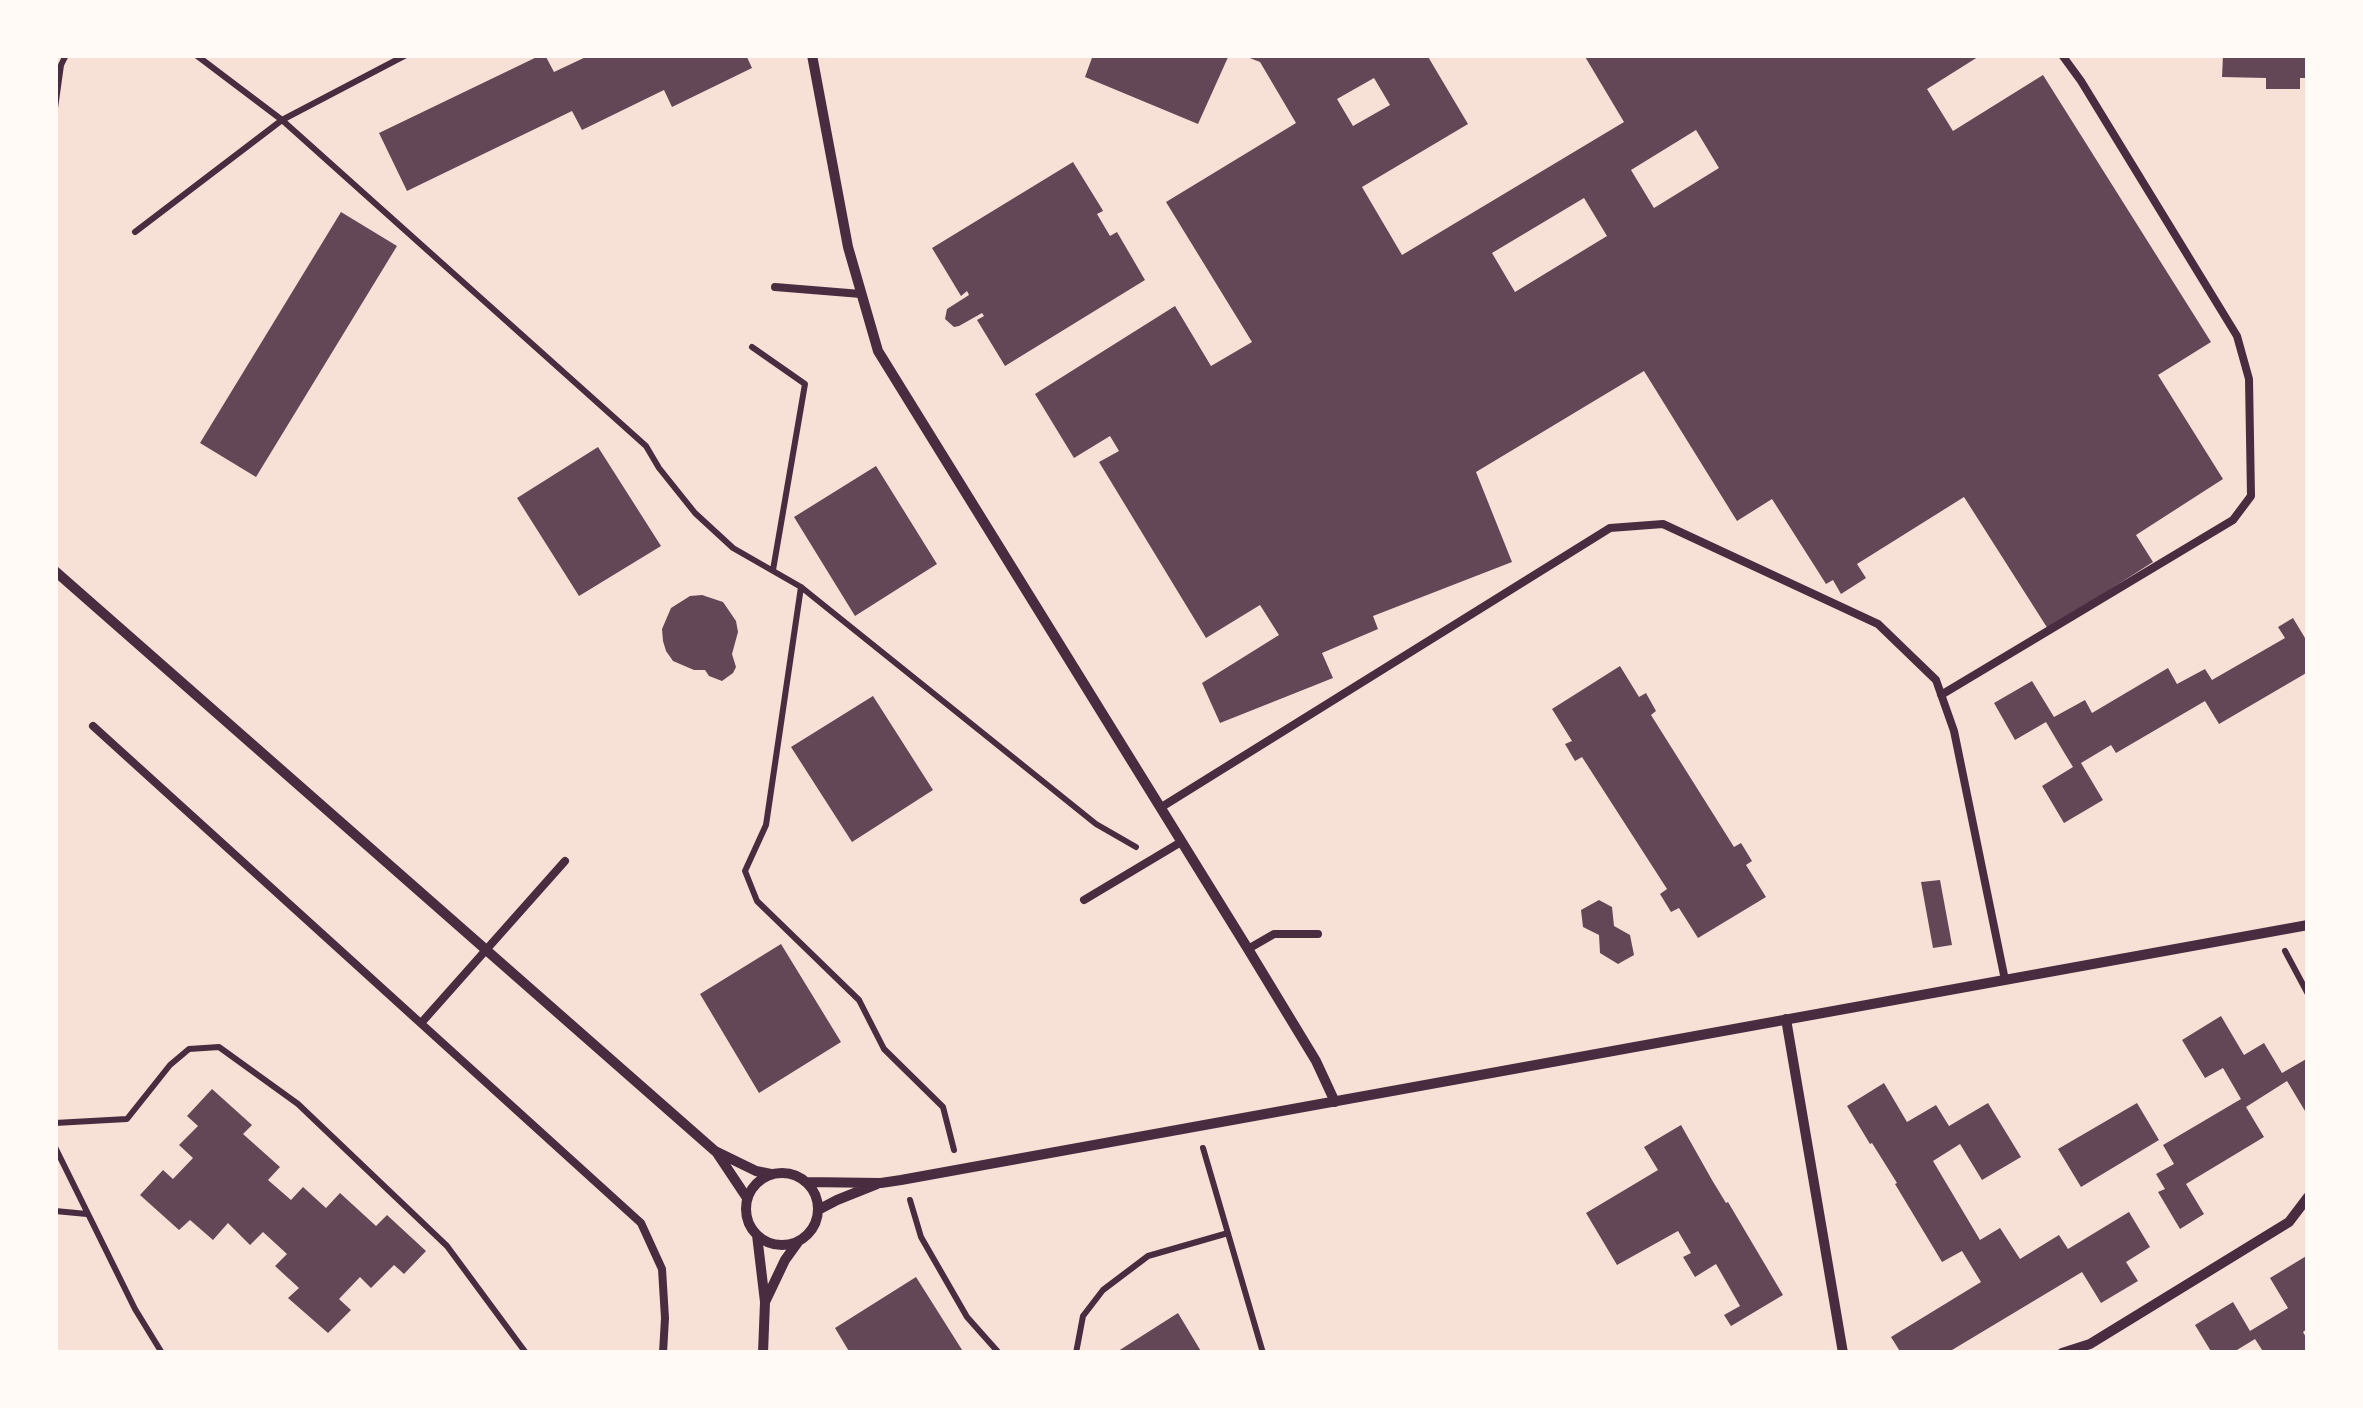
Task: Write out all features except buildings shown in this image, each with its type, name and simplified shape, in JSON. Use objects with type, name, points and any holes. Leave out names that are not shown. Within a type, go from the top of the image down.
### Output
[{"type":"street","points":[[812,55],[848,247],[878,352],[1248,949],[1316,1061],[1335,1102]]},
{"type":"street","points":[[55,572],[715,1151],[748,1198]]},
{"type":"street","points":[[715,1151],[756,1171],[790,1174],[806,1182],[901,1180],[2308,925]]},
{"type":"street","points":[[1786,1020],[1844,1353]]},
{"type":"street","points":[[771,1174],[759,1181],[748,1198],[747,1218],[758,1235],[770,1243],[799,1241]]},
{"type":"street","points":[[765,1302],[785,1260],[816,1222],[817,1200],[806,1182]]},
{"type":"street","points":[[818,1210],[882,1182]]},
{"type":"street","points":[[2062,1353],[2093,1348],[2290,1222],[2308,1197]]},
{"type":"street","points":[[758,1235],[765,1302],[763,1353]]},
{"type":"lane","points":[[1941,695],[2234,520],[2251,496],[2249,379],[2237,336],[2062,55]]},
{"type":"lane","points":[[775,287],[862,294]]},
{"type":"lane","points":[[1160,808],[1610,528],[1663,524],[1878,624],[1936,680],[1954,731],[2005,980]]},
{"type":"lane","points":[[94,726],[641,1222],[662,1269],[662,1353]]},
{"type":"lane","points":[[1084,900],[1180,842]]},
{"type":"lane","points":[[422,1022],[565,861]]},
{"type":"lane","points":[[1248,949],[1274,934],[1318,934]]},
{"type":"path","points":[[55,108],[66,55]]},
{"type":"path","points":[[196,55],[282,120],[646,446],[694,513],[733,548],[800,587],[1096,824],[1155,857]]},
{"type":"path","points":[[134,232],[282,120],[406,55]]},
{"type":"path","points":[[752,347],[805,384],[773,571]]},
{"type":"path","points":[[800,587],[766,825],[745,871],[757,901],[859,1000],[884,1049],[943,1108],[960,1170]]},
{"type":"path","points":[[2274,931],[2308,994]]},
{"type":"path","points":[[55,1123],[128,1119],[170,1065],[189,1050],[219,1047],[298,1104],[448,1246],[526,1353]]},
{"type":"path","points":[[1197,1127],[1263,1353]]},
{"type":"path","points":[[55,1147],[135,1309],[162,1353]]},
{"type":"path","points":[[901,1180],[921,1237],[967,1317],[999,1353]]},
{"type":"path","points":[[55,1211],[88,1214]]},
{"type":"path","points":[[1076,1353],[1084,1316],[1103,1290],[1148,1256],[1228,1234]]}]
